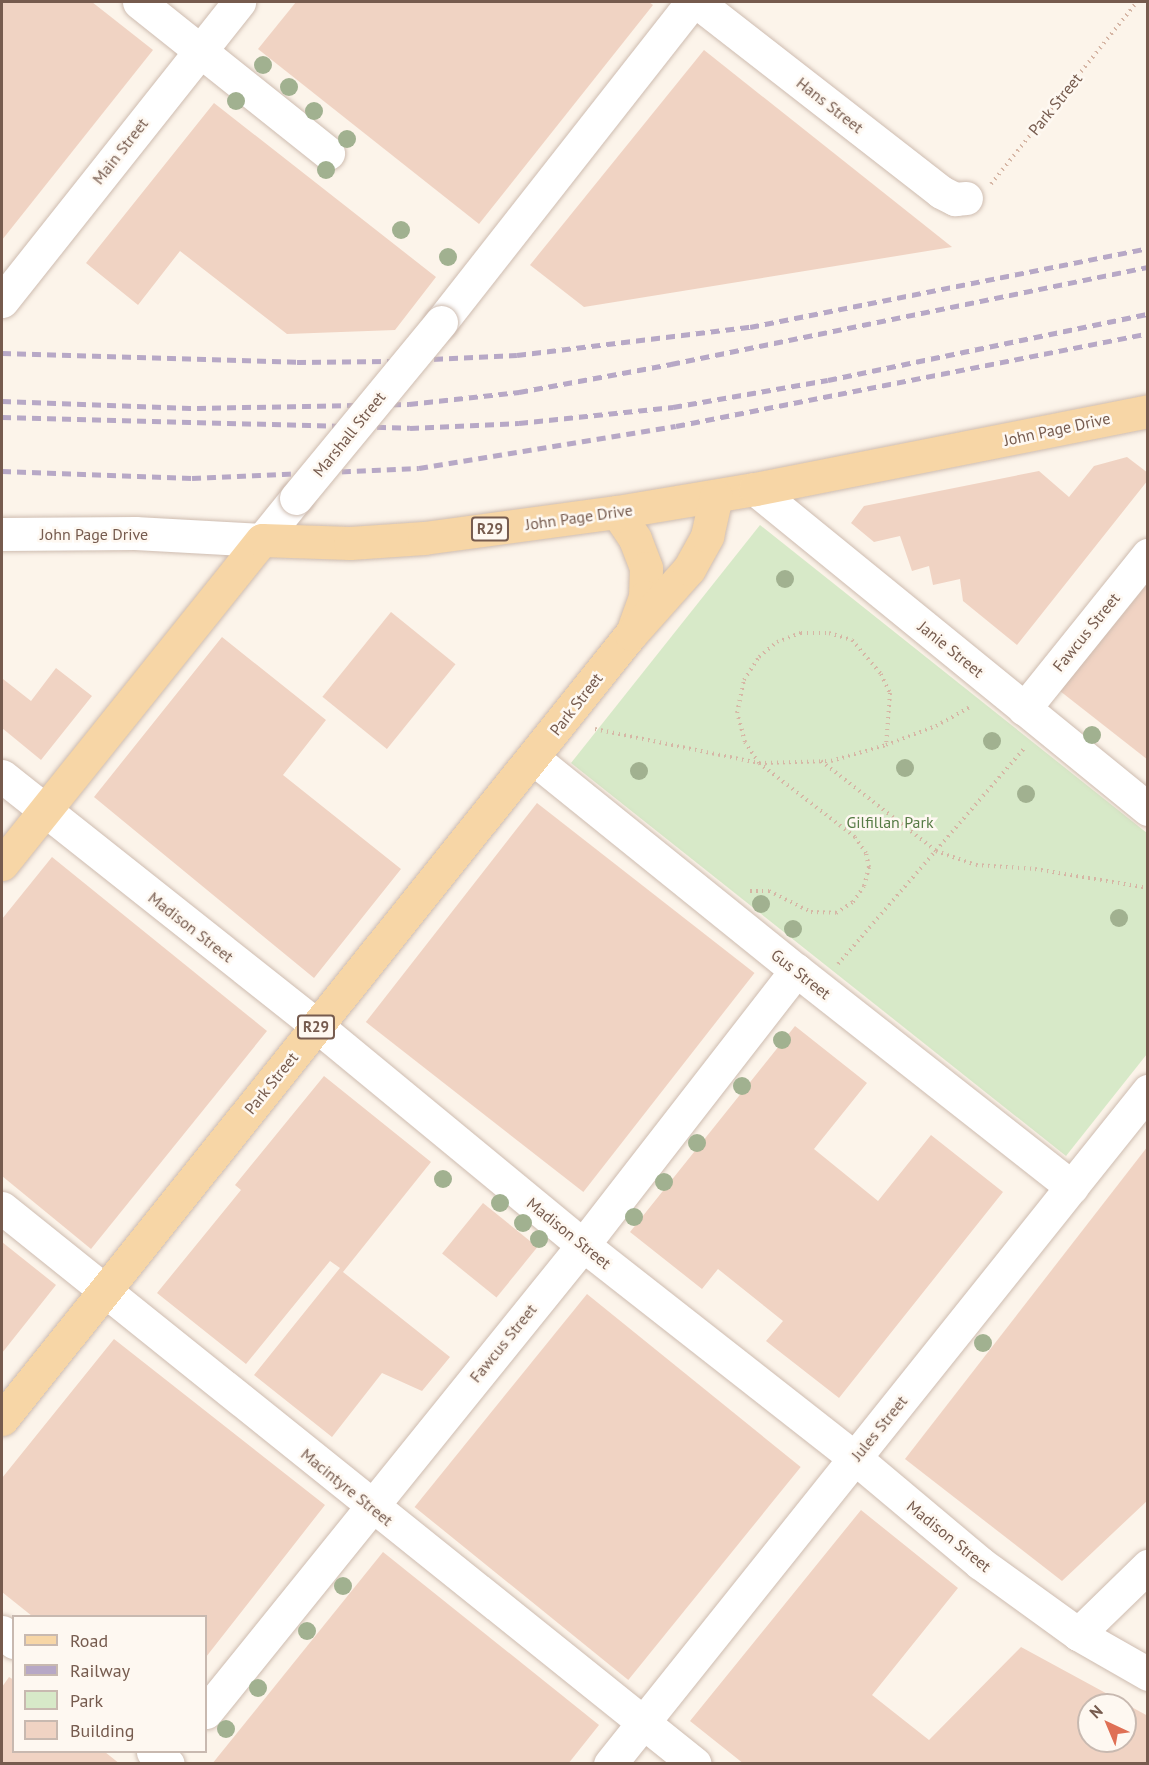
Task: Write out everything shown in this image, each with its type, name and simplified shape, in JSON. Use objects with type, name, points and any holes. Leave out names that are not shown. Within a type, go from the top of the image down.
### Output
[{"type":"main road","name":"John Page Drive","points":[[262,540],[350,543],[424,538],[617,512],[755,489],[1148,411]]},
{"type":"main road","name":"Park Street","points":[[2,1419],[631,634],[689,569],[707,536],[716,496]]},
{"type":"main road","name":"Park Street","points":[[617,512],[635,539],[646,568],[645,597],[631,634]]},
{"type":"main road","name":"Marshall Street","points":[[2,864],[262,540]]},
{"type":"street","points":[[139,2],[328,153]]},
{"type":"street","name":"Main Street","points":[[2,301],[239,2]]},
{"type":"street","name":"Marshall Street","points":[[262,540],[441,322],[692,2]]},
{"type":"street","name":"Hans Street","points":[[697,2],[941,192],[955,199],[966,198]]},
{"type":"street","name":"Janie Street","points":[[755,489],[1148,809]]},
{"type":"street","name":"John Page Drive","points":[[2,534],[135,533],[262,540]]},
{"type":"street","name":"Fawcus Street","points":[[1034,717],[1148,555]]},
{"type":"street","name":"Gus Street","points":[[533,758],[807,979],[1072,1187]]},
{"type":"street","name":"Madison Street","points":[[2,776],[316,1026],[583,1245],[855,1458],[980,1563],[1078,1634],[1148,1674]]},
{"type":"street","name":"Fawcus Street","points":[[207,1711],[583,1245],[807,979]]},
{"type":"street","name":"Jules Street","points":[[609,1764],[1148,1091]]},
{"type":"street","name":"Macintyre Street","points":[[2,1208],[695,1764]]},
{"type":"street","points":[[1078,1634],[1148,1566]]},
{"type":"path","name":"Park Street","points":[[966,198],[981,193],[994,181],[1137,2]]},
{"type":"path","points":[[724,912],[748,891],[769,891],[812,912],[836,913],[853,902],[864,886],[869,867],[866,852],[855,837],[759,763],[745,742],[737,713],[744,680],[759,657],[777,642],[801,633],[830,633],[852,640],[881,674],[890,693],[886,745]]},
{"type":"path","points":[[562,721],[629,738],[759,763],[821,761],[886,745],[936,726],[999,688]]},
{"type":"path","points":[[807,979],[936,851],[1034,717]]},
{"type":"path","points":[[821,761],[936,851],[976,865],[1035,869],[1148,888]]},
{"type":"green space","name":"Gilfillan Park","points":[[760,525],[1147,833],[1147,1054],[1066,1156],[571,763]]},
{"type":"building","points":[[2,2],[92,2],[153,50],[2,240]]},
{"type":"building","points":[[296,2],[649,2],[653,5],[479,224],[258,49]]},
{"type":"building","points":[[704,50],[952,247],[584,307],[530,265]]},
{"type":"building","points":[[214,103],[436,277],[395,330],[287,334],[180,251],[138,305],[86,263]]},
{"type":"building","points":[[1127,457],[1148,473],[1148,480],[1017,645],[963,601],[960,579],[933,585],[929,566],[912,571],[900,536],[874,542],[851,523],[864,506],[1039,471],[1069,497],[1094,466]]},
{"type":"building","points":[[1148,583],[1148,760],[1060,691]]},
{"type":"building","points":[[391,612],[456,664],[387,749],[322,697]]},
{"type":"building","points":[[222,637],[326,720],[283,775],[401,869],[314,978],[94,797]]},
{"type":"building","points":[[56,668],[92,696],[41,760],[2,728],[2,681],[3,679],[31,701]]},
{"type":"building","points":[[537,803],[754,973],[583,1192],[366,1022]]},
{"type":"building","points":[[52,857],[267,1031],[91,1249],[2,1176],[2,919]]},
{"type":"building","points":[[795,1026],[867,1083],[814,1149],[878,1201],[931,1135],[1003,1192],[839,1398],[766,1341],[783,1321],[718,1269],[702,1289],[630,1232]]},
{"type":"building","points":[[324,1076],[431,1162],[343,1272],[450,1357],[422,1391],[382,1373],[332,1437],[254,1375],[340,1268],[330,1261],[246,1364],[157,1293],[241,1190],[235,1185]]},
{"type":"building","points":[[1148,1146],[1148,1500],[1062,1581],[905,1459]]},
{"type":"building","points":[[483,1203],[537,1247],[496,1298],[442,1254]]},
{"type":"building","points":[[2,1242],[56,1285],[2,1353]]},
{"type":"building","points":[[587,1294],[801,1467],[628,1680],[415,1507]]},
{"type":"building","points":[[114,1339],[325,1505],[207,1656],[207,1615],[31,1615],[2,1592],[2,1478]]},
{"type":"building","points":[[861,1510],[958,1588],[872,1695],[929,1740],[1021,1647],[1106,1693],[1077,1693],[1077,1753],[1137,1753],[1137,1710],[1148,1716],[1148,1764],[744,1764],[690,1721]]},
{"type":"building","points":[[383,1552],[599,1725],[568,1764],[212,1764]]},
{"type":"building","points":[[9,1677],[12,1679],[12,1753],[106,1753],[120,1764],[2,1764],[2,1687]]},
{"type":"railway","points":[[2,353],[297,362],[389,361],[517,355],[750,327],[1148,248]]},
{"type":"railway","points":[[2,401],[197,408],[409,404],[519,392],[671,364],[1148,267]]},
{"type":"railway","points":[[2,417],[410,428],[519,423],[673,407],[828,380],[1148,314]]},
{"type":"railway","points":[[2,471],[192,478],[419,468],[676,426],[1148,333]]}]
